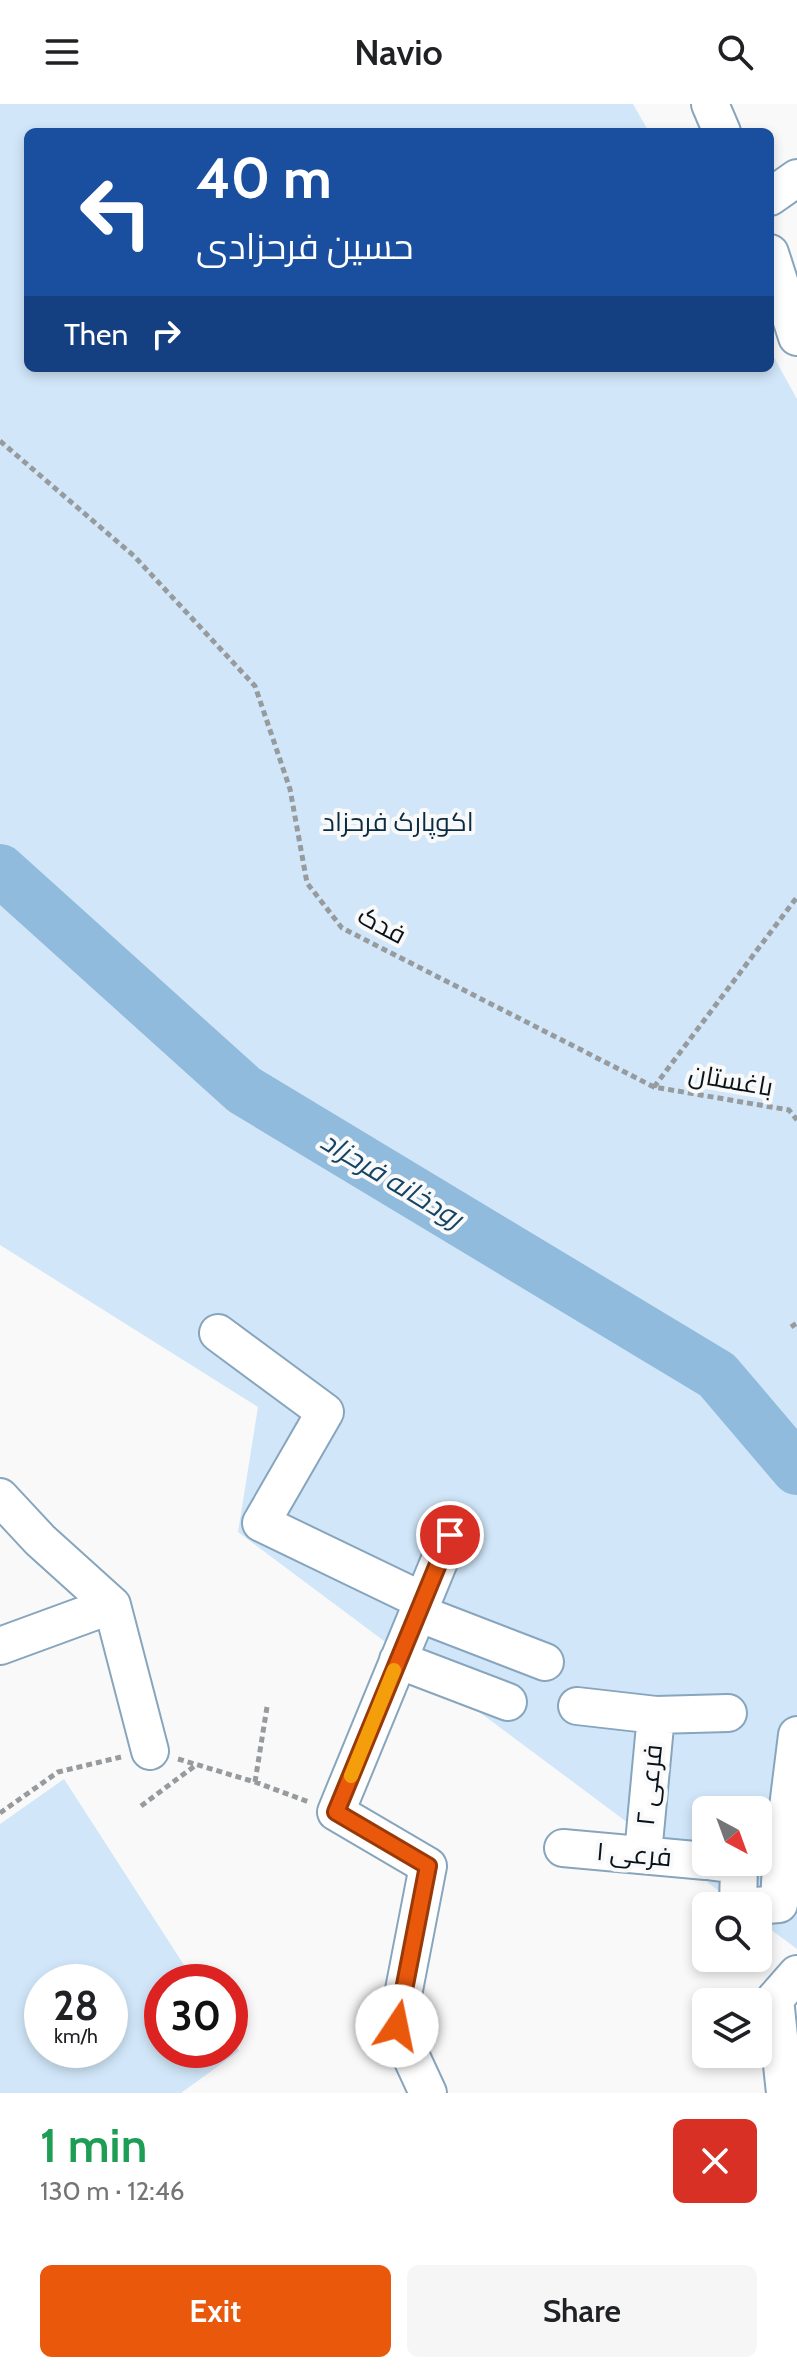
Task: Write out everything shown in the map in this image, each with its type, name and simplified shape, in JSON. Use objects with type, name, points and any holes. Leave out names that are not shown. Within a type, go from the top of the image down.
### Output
[{"type":"street","points":[[710,104],[720,128]]},
{"type":"street","points":[[774,194],[797,178]]},
{"type":"street","points":[[774,265],[797,337]]},
{"type":"street","points":[[218,1333],[325,1412],[261,1523],[420,1607],[545,1662]]},
{"type":"street","points":[[0,1497],[40,1540],[112,1605],[150,1751]]},
{"type":"street","points":[[428,2093],[397,2026],[428,1866],[336,1812],[450,1535]]},
{"type":"street","points":[[0,1646],[112,1605]]},
{"type":"street","points":[[398,1660],[508,1702]]},
{"type":"street","points":[[577,1706],[656,1715],[728,1713]]},
{"type":"street","name":"فرعی ۲","points":[[643,1854],[656,1715]]},
{"type":"street","points":[[772,1905],[779,1904],[789,1864],[797,1735]]},
{"type":"street","name":"فرعی ۱","points":[[563,1848],[692,1859]]},
{"type":"street","points":[[785,2093],[775,1999],[797,1974]]},
{"type":"path","name":"فدک","points":[[0,441],[134,556],[255,686],[290,789],[307,883],[342,928],[654,1087]]},
{"type":"path","points":[[654,1087],[797,897]]},
{"type":"path","name":"باغستان","points":[[654,1087],[789,1110],[797,1120]]},
{"type":"path","points":[[255,1782],[267,1707]]},
{"type":"path","points":[[141,1806],[197,1765]]},
{"type":"green space","name":"اکوپارک فرحزاد","points":[[0,104],[633,104],[647,128],[24,128],[24,372],[774,372],[774,357],[797,399],[797,1949],[772,1930],[772,1892],[721,1892],[699,1876],[772,1876],[772,1796],[692,1796],[692,1871],[238,1532],[258,1407],[0,1245]]},
{"type":"green space","points":[[64,1779],[183,1964],[144,1964],[144,2068],[216,2068],[181,2093],[0,2093],[0,1824]]},
{"type":"waterway","name":"رودخانه فرحزاد","points":[[0,870],[244,1090],[717,1375],[797,1469]]},
{"type":"slow traffic","points":[[351,1776],[394,1670]]},
{"type":"route","points":[[397,2026],[428,1866],[336,1812],[450,1535]]}]
